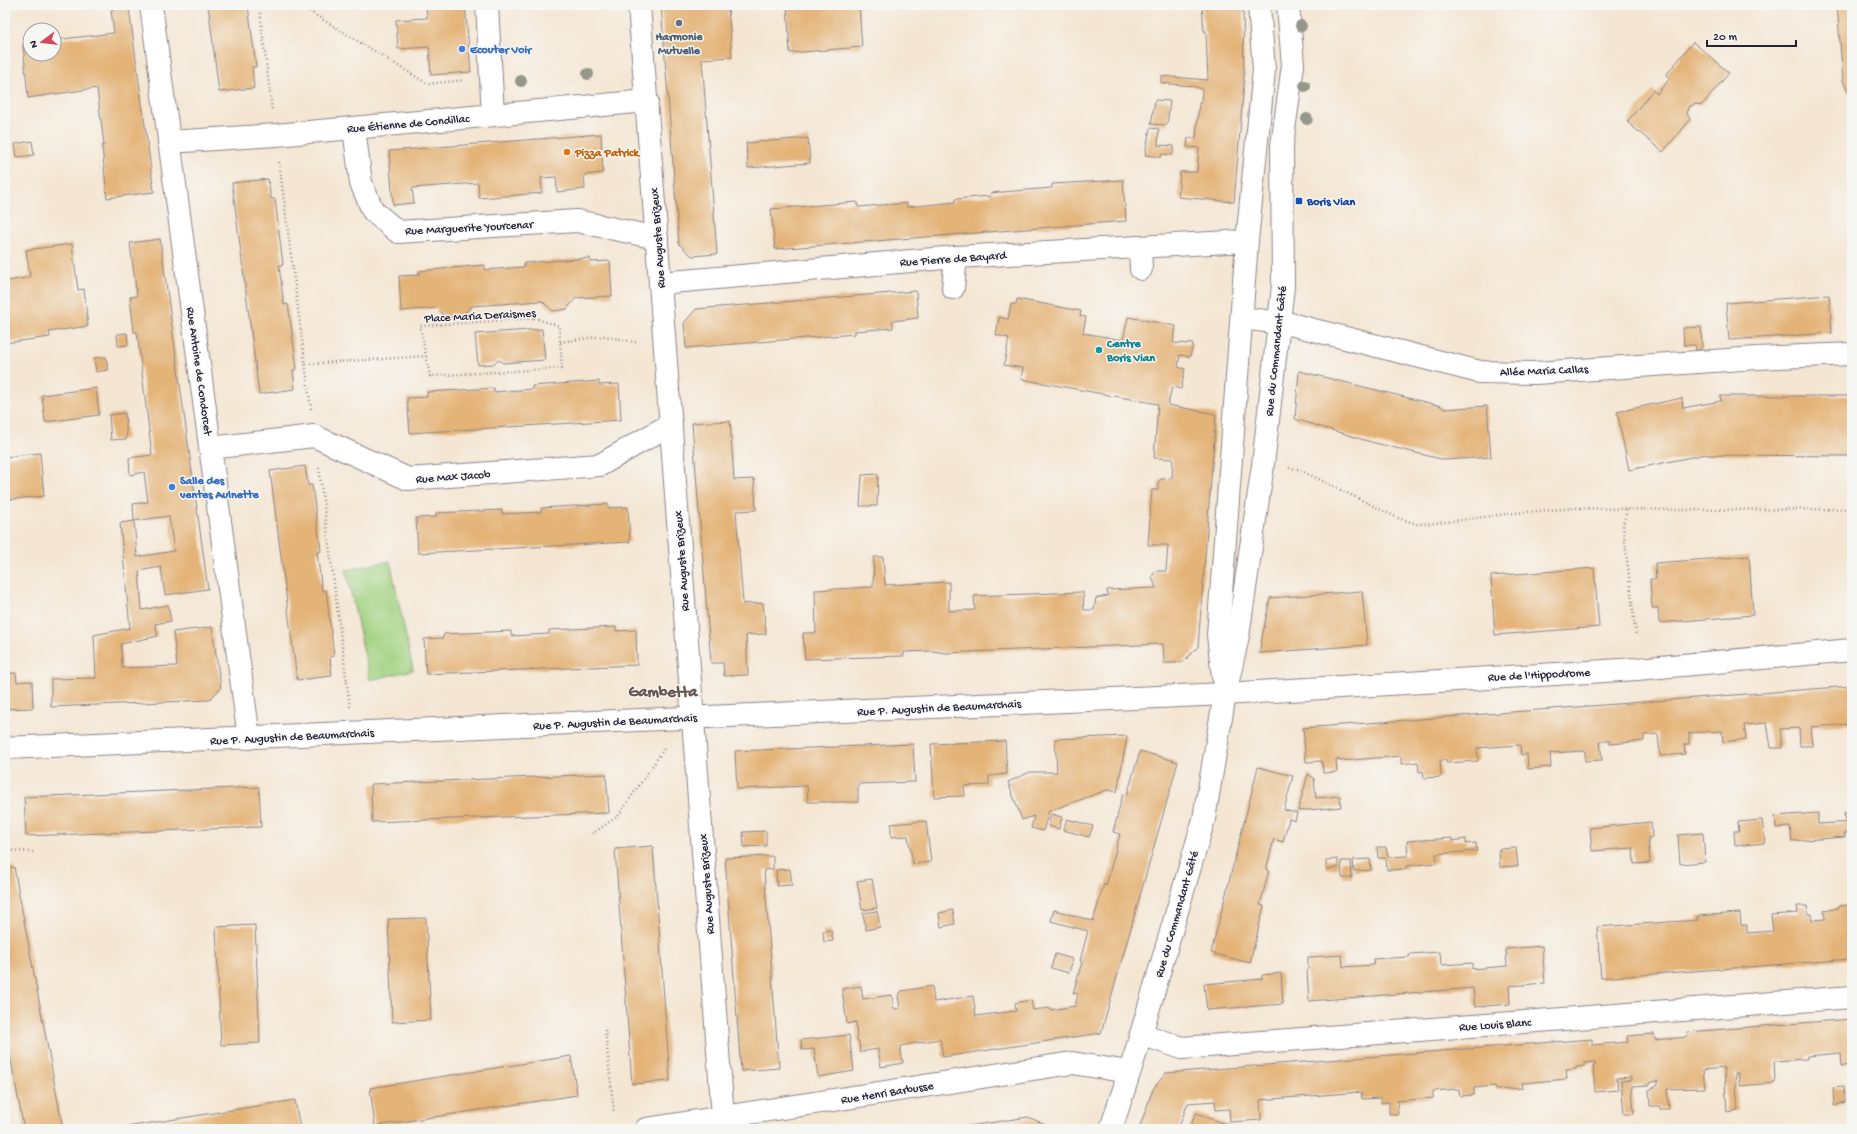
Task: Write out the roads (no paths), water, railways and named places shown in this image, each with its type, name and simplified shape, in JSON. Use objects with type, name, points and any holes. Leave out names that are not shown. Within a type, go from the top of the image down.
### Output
[{"type":"street","name":"Rue Antoine de Condorcet","points":[[151,5],[249,738]]},
{"type":"street","points":[[487,5],[493,115]]},
{"type":"street","name":"Rue Auguste Brizeux","points":[[639,5],[723,1117]]},
{"type":"street","name":"Rue du Commandant Gâté","points":[[1226,694],[1218,635],[1247,241],[1264,70],[1259,5]]},
{"type":"street","points":[[1256,145],[1282,144],[1273,86],[1278,67],[1274,5]]},
{"type":"street","name":"Rue du Commandant Gâté","points":[[1111,1129],[1141,1034],[1204,819],[1226,694],[1238,636],[1263,465],[1283,286],[1282,144],[1293,65],[1288,5]]},
{"type":"street","name":"Rue Étienne de Condillac","points":[[169,142],[276,135],[646,102]]},
{"type":"street","name":"Rue Marguerite Yourcenar","points":[[354,128],[361,183],[373,211],[398,232],[577,221],[656,238]]},
{"type":"street","name":"Rue Pierre de Bayard","points":[[660,282],[956,256],[1247,241]]},
{"type":"street","points":[[1140,247],[1141,269]]},
{"type":"street","points":[[953,288],[956,256]]},
{"type":"street","name":"Allée Maria Callas","points":[[1242,318],[1280,322],[1480,372],[1536,373],[1757,358],[1852,354]]},
{"type":"street","name":"Rue Max Jacob","points":[[210,448],[314,436],[408,479],[600,465],[671,424]]},
{"type":"street","name":"Rue de l'Hippodrome","points":[[1226,694],[1637,669],[1852,650]]},
{"type":"street","name":"Rue P. Augustin de Beaumarchais","points":[[5,748],[1226,694]]},
{"type":"street","name":"Rue Louis Blanc","points":[[1141,1034],[1182,1048],[1852,997]]},
{"type":"street","name":"Rue Henri Barbusse","points":[[646,1129],[1072,1063],[1129,1072]]},
{"type":"place","name":"Harmonie Mutuelle","points":[[679,23]]},
{"type":"place","name":"Ecouter Voir","points":[[462,49]]},
{"type":"place","name":"Pizza Patrick","points":[[567,152]]},
{"type":"place","name":"Boris Vian","points":[[1299,201]]},
{"type":"place","name":"Centre Boris Vian","points":[[1099,350]]},
{"type":"place","name":"Salle des ventes Aulnette","points":[[172,487]]},
{"type":"district","name":"Gambetta","points":[[663,690]]}]
